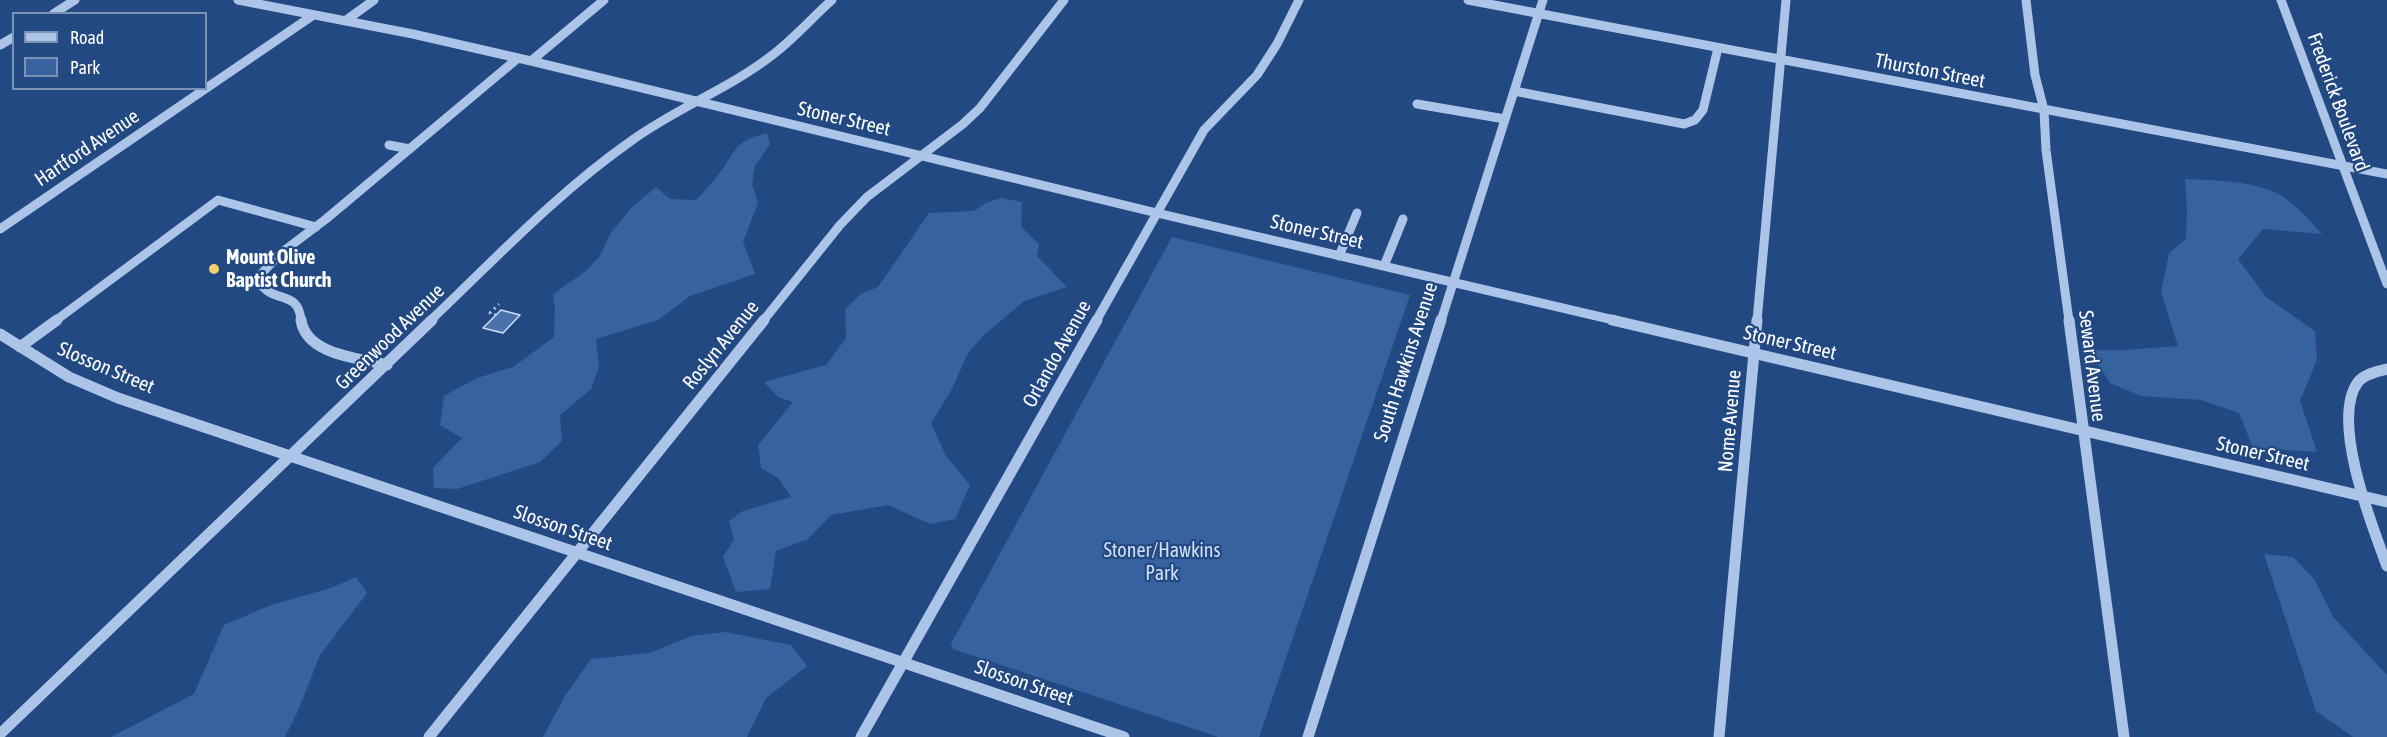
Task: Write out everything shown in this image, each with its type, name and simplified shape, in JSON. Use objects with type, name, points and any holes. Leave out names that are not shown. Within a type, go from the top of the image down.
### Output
[{"type":"street","points":[[56,12],[75,0]]},
{"type":"street","name":"Stoner Street","points":[[238,0],[531,61],[1157,213],[2387,502]]},
{"type":"street","points":[[345,21],[374,0]]},
{"type":"street","points":[[531,61],[604,0]]},
{"type":"street","name":"Greenwood Avenue","points":[[0,734],[558,200],[599,164],[633,139],[744,74],[775,53],[832,0]]},
{"type":"street","name":"Roslyn Avenue","points":[[429,737],[840,225],[867,197],[963,124],[980,108],[1064,0]]},
{"type":"street","name":"Orlando Avenue","points":[[861,737],[1204,130],[1216,113],[1249,84],[1261,69],[1299,0]]},
{"type":"street","name":"Thurston Street","points":[[1468,0],[2387,174]]},
{"type":"street","name":"South Hawkins Avenue","points":[[1308,737],[1543,0]]},
{"type":"street","name":"Nome Avenue","points":[[1719,737],[1786,0]]},
{"type":"street","name":"Seward Avenue","points":[[2025,0],[2035,75],[2044,110],[2046,150],[2124,737]]},
{"type":"street","name":"Frederick Boulevard","points":[[2281,0],[2387,284]]},
{"type":"street","name":"Hartford Avenue","points":[[207,88],[312,16]]},
{"type":"street","points":[[1514,91],[1684,124],[1695,120],[1703,110],[1718,48]]},
{"type":"street","points":[[387,365],[321,346],[308,338],[301,323],[301,310],[294,301],[265,291],[260,283],[263,272],[281,253],[316,227],[518,58]]},
{"type":"street","name":"Hartford Avenue","points":[[0,230],[204,90]]},
{"type":"street","points":[[1417,104],[1505,119]]},
{"type":"street","points":[[389,145],[410,149]]},
{"type":"street","points":[[20,347],[218,200],[316,227]]},
{"type":"street","points":[[1339,256],[1357,213]]},
{"type":"street","points":[[1384,266],[1403,219]]},
{"type":"street","name":"Slosson Street","points":[[0,334],[69,377],[118,398],[1124,737]]},
{"type":"street","points":[[2387,369],[2374,372],[2358,382],[2351,394],[2347,417],[2347,430],[2363,496],[2387,566]]},
{"type":"path","points":[[496,315],[490,313],[499,303]]},
{"type":"green space","points":[[767,133],[770,144],[755,166],[752,184],[758,203],[743,242],[755,274],[690,296],[658,320],[596,339],[599,367],[591,389],[560,415],[562,441],[540,462],[457,489],[434,488],[433,468],[462,438],[440,425],[444,396],[477,378],[513,367],[554,337],[553,294],[585,272],[600,256],[610,234],[631,208],[656,187],[670,199],[696,200],[716,178],[741,144]]},
{"type":"green space","points":[[2185,179],[2237,182],[2275,192],[2295,206],[2322,234],[2263,229],[2238,259],[2266,297],[2315,331],[2317,360],[2300,401],[2317,452],[2253,448],[2239,413],[2201,400],[2141,396],[2110,383],[2089,350],[2178,346],[2161,292],[2169,253],[2186,239]]},
{"type":"green space","points":[[1001,198],[1022,202],[1021,227],[1039,244],[1037,256],[1067,287],[1024,301],[984,335],[968,353],[951,391],[931,423],[946,456],[970,485],[955,519],[930,524],[888,505],[831,515],[808,539],[776,551],[770,589],[736,592],[723,557],[734,539],[729,521],[743,511],[791,497],[778,478],[761,468],[758,445],[793,402],[778,397],[764,382],[826,365],[846,338],[845,309],[861,294],[878,287],[929,213],[974,211],[986,203]]},
{"type":"green space","name":"Stoner/Hawkins Park","points":[[1172,237],[1410,295],[1259,737],[1218,737],[956,650],[951,644]]},
{"type":"green space","points":[[2264,554],[2293,557],[2315,580],[2333,617],[2387,675],[2387,737],[2353,737],[2316,711]]},
{"type":"green space","points":[[356,577],[367,593],[320,655],[285,737],[111,737],[194,694],[224,625],[271,605],[331,588]]},
{"type":"green space","points":[[725,632],[791,645],[807,666],[766,698],[747,737],[543,737],[565,696],[591,659],[649,653],[692,636]]},
{"type":"building","points":[[501,310],[520,315],[503,333],[483,328]]},
{"type":"place","name":"Mount Olive Baptist Church","points":[[214,269]]}]
